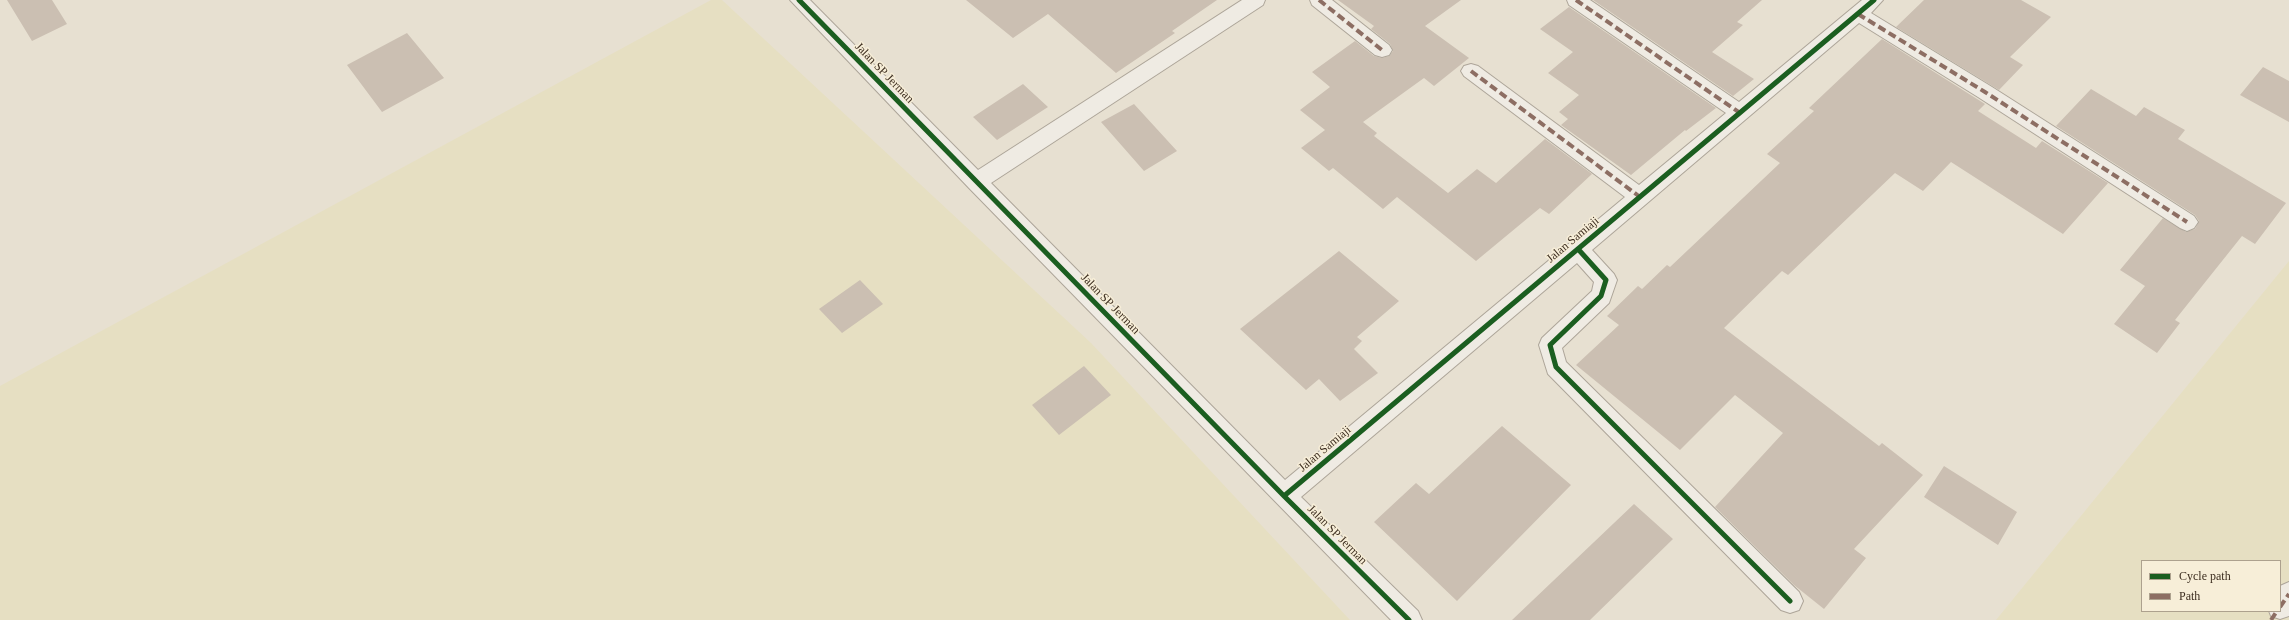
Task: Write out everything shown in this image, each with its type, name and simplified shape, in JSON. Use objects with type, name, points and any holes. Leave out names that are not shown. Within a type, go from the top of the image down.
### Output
[{"type":"street","name":"Jalan SP Jerman","points":[[799,0],[1284,496],[1409,620]]},
{"type":"street","points":[[976,182],[1256,0]]},
{"type":"street","points":[[1319,0],[1382,50]]},
{"type":"street","points":[[1576,0],[1740,113]]},
{"type":"street","name":"Jalan Samiaji","points":[[1284,496],[1874,0]]},
{"type":"street","points":[[1858,14],[1985,92],[2187,222]]},
{"type":"street","points":[[1471,71],[1640,197]]},
{"type":"street","points":[[1578,249],[1606,280],[1601,296],[1550,345],[1556,367],[1790,601]]},
{"type":"street","points":[[2281,606],[2289,594]]},
{"type":"shaded area","points":[[711,0],[722,0],[1091,343],[1350,620],[0,620],[0,386]]},
{"type":"shaded area","points":[[2289,261],[2289,620],[1996,620]]},
{"type":"building","points":[[7,0],[52,0],[67,24],[32,41]]},
{"type":"building","points":[[966,0],[1217,0],[1172,31],[1175,33],[1116,73],[1048,14],[1013,38]]},
{"type":"building","points":[[1338,0],[1461,0],[1425,26],[1469,58],[1434,86],[1424,78],[1363,122],[1377,133],[1374,136],[1448,193],[1477,169],[1496,183],[1545,139],[1592,174],[1549,214],[1540,208],[1476,261],[1397,197],[1383,209],[1333,168],[1329,171],[1301,148],[1325,130],[1300,110],[1330,87],[1312,72],[1355,41],[1374,56],[1382,58],[1389,56],[1393,51],[1390,44],[1371,29],[1374,26]]},
{"type":"building","points":[[1593,0],[1762,0],[1737,22],[1743,25],[1712,52],[1754,79],[1733,96]]},
{"type":"building","points":[[1924,0],[2021,0],[2051,17],[2010,57],[2023,65],[1999,90],[1896,27]]},
{"type":"building","points":[[1569,7],[1716,108],[1686,131],[1685,130],[1631,175],[1561,125],[1568,119],[1559,112],[1579,95],[1548,73],[1573,52],[1540,29]]},
{"type":"building","points":[[407,33],[444,78],[382,112],[347,65]]},
{"type":"building","points":[[1882,39],[1985,104],[1978,111],[2036,148],[2042,141],[2108,183],[2063,234],[1951,162],[1923,191],[1895,173],[1788,275],[1782,271],[1724,328],[1879,446],[1882,443],[1923,475],[1854,549],[1866,558],[1824,609],[1794,585],[1715,507],[1783,433],[1735,395],[1680,450],[1576,365],[1619,325],[1607,316],[1638,286],[1642,289],[1667,265],[1670,267],[1780,163],[1767,154],[1814,111],[1809,108]]},
{"type":"building","points":[[2263,67],[2289,81],[2289,122],[2240,95]]},
{"type":"building","points":[[1023,84],[1048,107],[997,140],[973,117]]},
{"type":"building","points":[[2091,89],[2136,116],[2144,107],[2185,130],[2178,139],[2286,203],[2255,244],[2242,236],[2175,320],[2180,323],[2157,353],[2114,324],[2145,286],[2120,270],[2163,218],[2186,232],[2195,229],[2199,221],[2195,215],[2056,126]]},
{"type":"building","points":[[1134,104],[1177,151],[1144,171],[1101,122]]},
{"type":"building","points":[[1339,251],[1399,301],[1357,337],[1362,341],[1354,349],[1378,373],[1340,401],[1319,379],[1306,390],[1240,329]]},
{"type":"building","points":[[860,280],[883,304],[842,333],[819,309]]},
{"type":"building","points":[[1084,366],[1111,395],[1059,435],[1032,405]]},
{"type":"building","points":[[1502,426],[1571,485],[1457,601],[1374,522],[1416,483],[1429,494]]},
{"type":"building","points":[[1944,466],[2017,512],[1998,545],[1924,497]]},
{"type":"building","points":[[1634,504],[1673,539],[1590,620],[1512,620]]},
{"type":"marked path","points":[[1319,0],[1382,50]]},
{"type":"marked path","points":[[1576,0],[1740,113]]},
{"type":"marked path","points":[[1858,14],[1985,92],[2187,222]]},
{"type":"marked path","points":[[1471,71],[1640,197]]},
{"type":"marked path","points":[[2281,606],[2289,594]]},
{"type":"marked path","points":[[2271,620],[2276,612]]},
{"type":"cycle path","points":[[799,0],[1284,496],[1409,620]]},
{"type":"cycle path","points":[[1284,496],[1874,0]]},
{"type":"cycle path","points":[[1578,249],[1606,280],[1601,296],[1550,345],[1556,367],[1790,601]]}]
